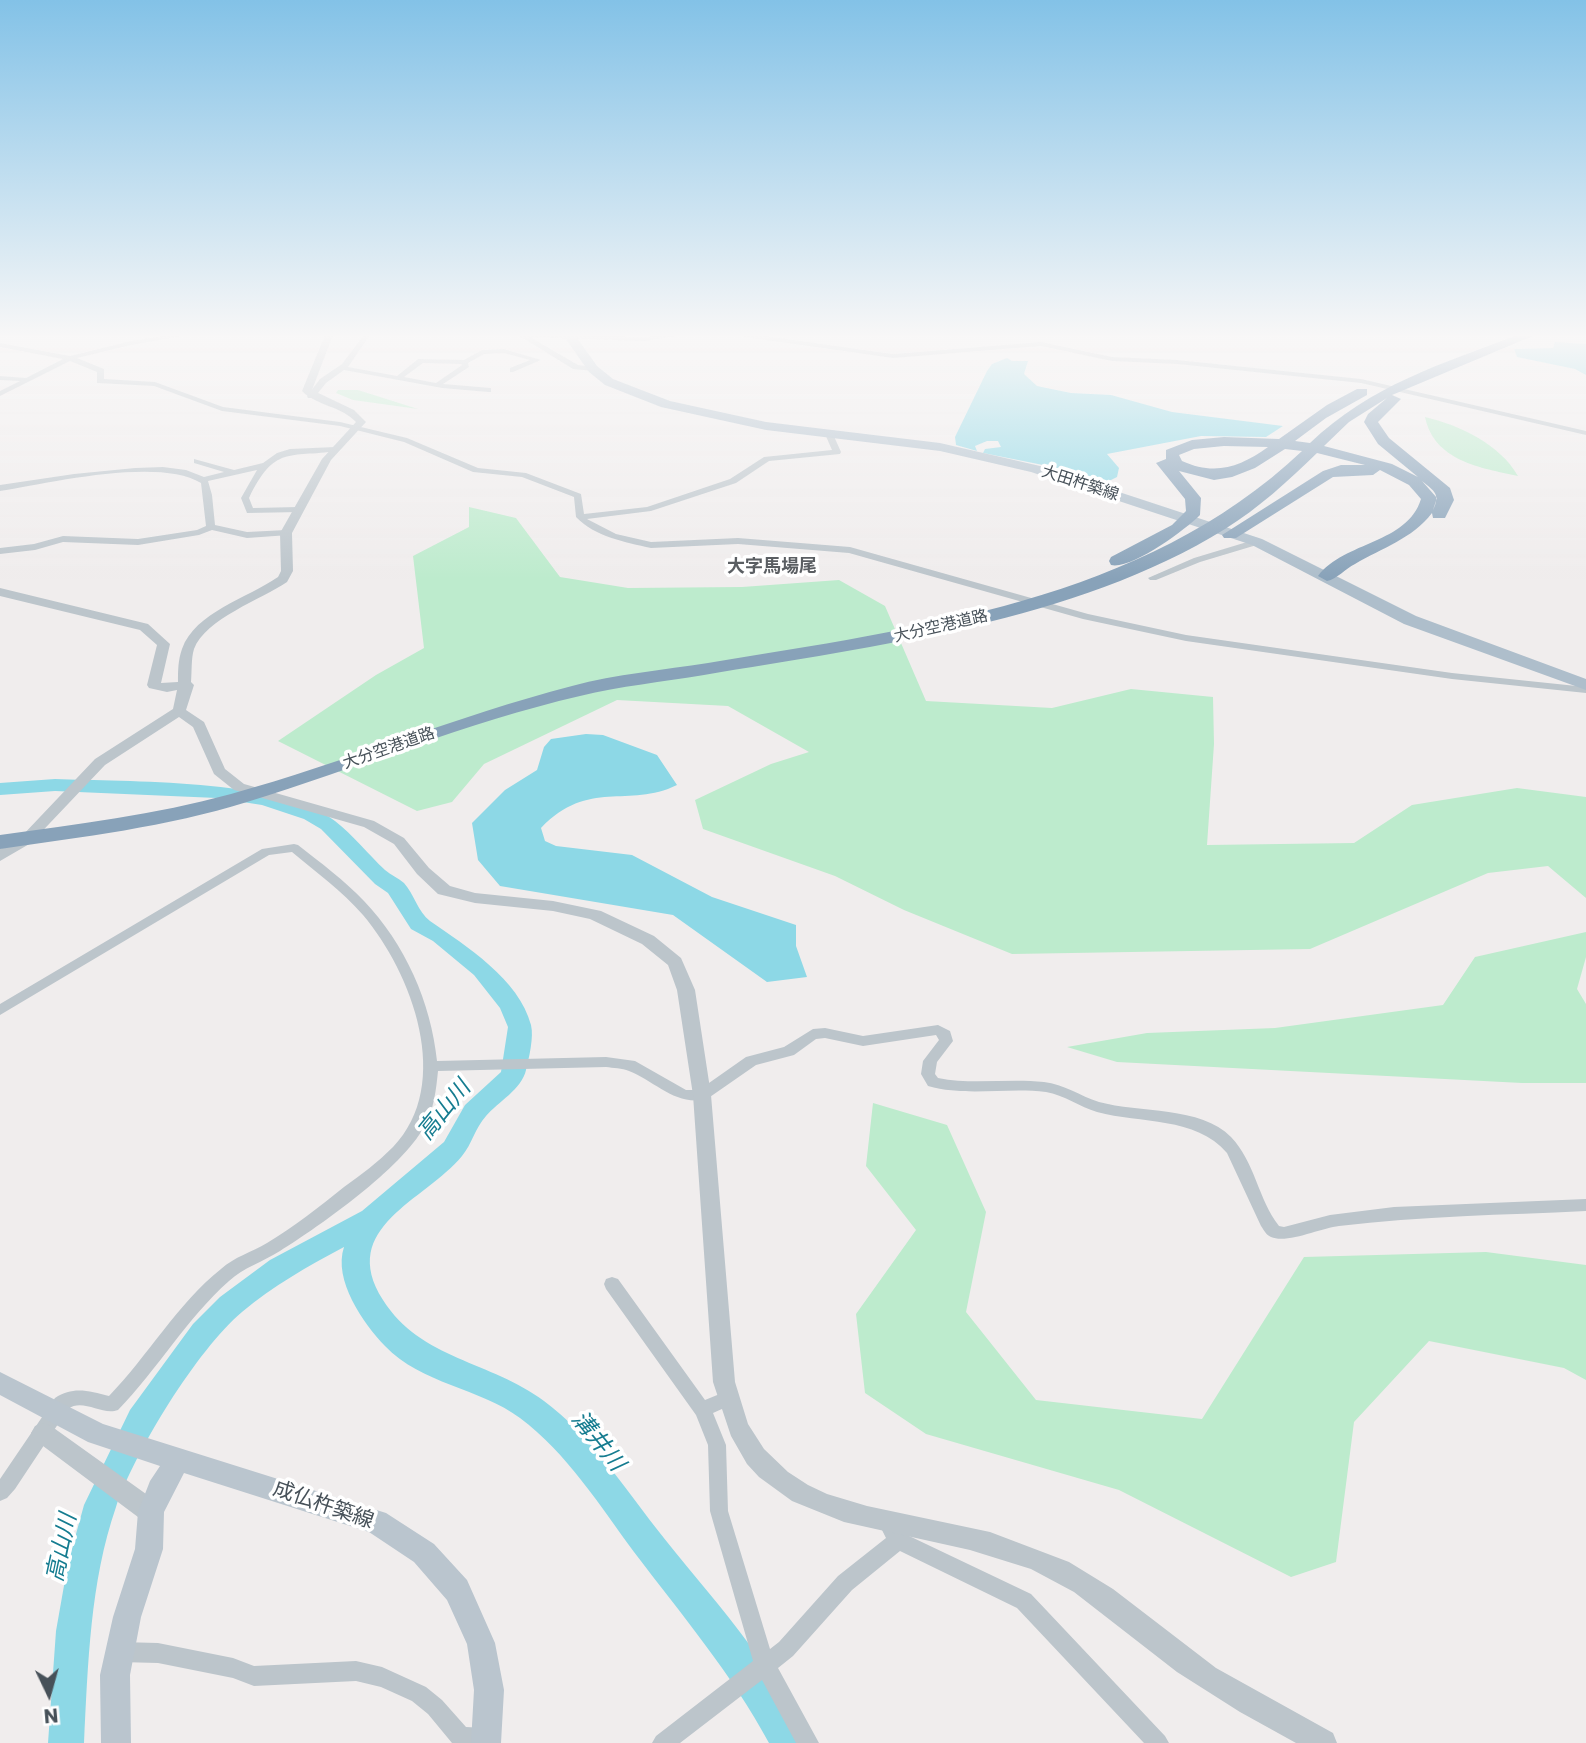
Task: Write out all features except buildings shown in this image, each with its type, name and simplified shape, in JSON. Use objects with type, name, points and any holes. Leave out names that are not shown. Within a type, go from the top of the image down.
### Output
[{"type":"highway","points":[[1334,416],[1326,422],[1270,452],[1246,470],[1222,474],[1192,472],[1171,459],[1171,453],[1181,447],[1209,443],[1266,444],[1357,456],[1396,468],[1419,482],[1429,498],[1432,515]]},
{"type":"highway","name":"大分空港道路","points":[[0,842],[178,814],[296,781],[560,695],[649,676],[914,634],[1055,603],[1148,571],[1207,527],[1275,485],[1326,422],[1337,416]]},
{"type":"highway","points":[[1327,576],[1343,573],[1412,536],[1446,500],[1444,491],[1383,441],[1371,422],[1375,416]]},
{"type":"highway","points":[[1207,527],[1193,498],[1164,463],[1165,450],[1180,443],[1213,440],[1322,448],[1385,461],[1410,471],[1424,481],[1440,502],[1432,515]]},
{"type":"highway","points":[[1015,602],[1113,563],[1178,527],[1239,530],[1322,477],[1341,470],[1373,470],[1402,479],[1421,498],[1432,515]]},
{"type":"highway","name":"大分空港道路","points":[[296,781],[468,716],[562,688],[655,669],[881,632],[1015,602],[1134,559],[1207,527]]},
{"type":"main road","name":"大田杵築線","points":[[712,416],[829,434],[928,445],[994,458],[1256,542],[1410,620],[1586,687]]},
{"type":"main road","name":"成仏杵築線","points":[[0,1383],[48,1423],[97,1434],[376,1522],[424,1553],[457,1590],[481,1643],[489,1690],[487,1741]]},
{"type":"main road","points":[[116,1743],[115,1675],[127,1617],[149,1549],[142,1507],[159,1490],[168,1458]]},
{"type":"street","points":[[283,416],[322,421],[407,440],[476,470],[523,475],[574,492],[580,499],[580,517]]},
{"type":"street","points":[[0,856],[26,840],[88,775],[120,747],[179,711],[187,685],[186,656],[190,644],[201,631],[283,579],[287,571],[286,533],[335,449],[357,429],[361,422],[357,416]]},
{"type":"street","points":[[1508,416],[1586,433]]},
{"type":"street","points":[[580,517],[648,509],[733,481],[767,459],[837,452],[829,434]]},
{"type":"street","points":[[298,510],[250,511],[246,508],[245,498],[250,486],[274,455],[286,451],[335,449]]},
{"type":"street","points":[[197,461],[234,473]]},
{"type":"street","points":[[0,488],[128,469],[167,470],[203,480],[266,466]]},
{"type":"street","points":[[203,480],[207,487],[211,527]]},
{"type":"street","points":[[580,517],[608,533],[651,545],[738,541],[829,547],[874,555],[1086,617],[1185,638],[1452,676],[1586,687]]},
{"type":"street","points":[[0,551],[34,547],[64,539],[138,542],[199,533],[211,527],[247,535],[286,533]]},
{"type":"street","points":[[1153,578],[1197,560],[1256,542]]},
{"type":"street","points":[[0,592],[144,627],[164,644],[154,685],[167,688],[187,685]]},
{"type":"street","points":[[179,711],[199,725],[219,771],[239,787],[369,824],[399,841],[423,871],[444,890],[475,898],[553,906],[595,915],[648,940],[675,962],[686,990],[702,1096],[721,1365],[733,1419],[753,1453],[780,1480],[815,1500],[893,1532],[1024,1601],[1158,1743]]},
{"type":"street","points":[[0,1010],[266,852],[294,848],[354,898],[382,932],[410,981],[423,1015],[432,1066],[430,1093],[419,1129],[399,1149],[276,1245],[224,1274],[112,1404],[77,1397],[65,1400],[15,1478],[0,1492]]},
{"type":"street","points":[[432,1066],[568,1060],[630,1065],[675,1092],[702,1096],[751,1060],[789,1051],[814,1034],[863,1041],[938,1030],[945,1034],[946,1041],[930,1061],[928,1074],[933,1082],[970,1087],[1049,1088],[1094,1106],[1199,1127],[1222,1137],[1241,1166],[1264,1220],[1275,1232],[1284,1233],[1330,1222],[1394,1213],[1586,1205]]},
{"type":"street","points":[[612,1284],[702,1409],[717,1443],[715,1488],[719,1511],[764,1664],[808,1743]]},
{"type":"street","points":[[702,1409],[727,1399]]},
{"type":"street","points":[[48,1423],[88,1467],[142,1507]]},
{"type":"street","points":[[663,1743],[786,1649],[893,1532]]},
{"type":"street","points":[[893,1532],[962,1536],[1039,1561],[1099,1596],[1207,1677],[1323,1743]]},
{"type":"street","points":[[120,1652],[158,1653],[233,1668],[254,1676],[356,1671],[369,1674],[419,1694],[435,1707],[461,1737],[487,1741]]},
{"type":"green space","points":[[1425,417],[1465,431],[1490,445],[1501,454],[1518,476],[1489,470],[1449,453],[1438,444],[1430,432]]},
{"type":"green space","points":[[469,507],[516,518],[560,577],[628,588],[742,587],[839,580],[885,606],[926,701],[1052,708],[1131,689],[1213,697],[1214,744],[1207,845],[1354,843],[1412,805],[1517,788],[1586,797],[1586,898],[1548,866],[1488,873],[1310,949],[1012,954],[904,910],[835,876],[703,829],[695,800],[771,764],[809,752],[728,706],[617,700],[484,764],[452,802],[417,811],[278,741],[376,675],[424,648],[413,556],[469,527]]},
{"type":"green space","points":[[1586,932],[1586,957],[1577,989],[1586,1004],[1586,1083],[1522,1083],[1117,1062],[1067,1047],[1147,1033],[1275,1028],[1443,1005],[1475,957]]},
{"type":"green space","points":[[873,1103],[947,1125],[986,1212],[966,1312],[1036,1400],[1202,1419],[1304,1257],[1486,1252],[1586,1265],[1586,1380],[1564,1368],[1429,1341],[1354,1422],[1336,1562],[1291,1577],[1119,1490],[926,1434],[865,1393],[856,1314],[916,1230],[866,1166]]},
{"type":"water","points":[[965,416],[1206,416],[1283,426],[1266,437],[1201,436],[1107,454],[1119,468],[1117,477],[1105,483],[1053,467],[983,453],[985,449],[1001,447],[998,441],[987,441],[975,446],[977,451],[956,445],[955,437]]},
{"type":"water","points":[[586,734],[603,735],[657,755],[677,785],[659,792],[592,799],[576,804],[559,813],[541,828],[545,841],[556,846],[632,855],[712,897],[796,925],[796,946],[807,977],[767,982],[673,915],[500,886],[478,860],[472,823],[505,790],[537,770],[544,747],[551,739]]},
{"type":"waterway","name":"高山川","points":[[0,789],[55,785],[217,792],[266,800],[311,815],[328,825],[382,879],[396,888],[419,924],[441,936],[482,970],[510,1005],[520,1027],[513,1075],[474,1112],[453,1149],[372,1219]]},
{"type":"waterway","name":"高山川","points":[[66,1743],[73,1631],[85,1563],[100,1505],[141,1420],[203,1333],[230,1305],[280,1268],[372,1219]]},
{"type":"waterway","name":"溝井川","points":[[372,1219],[357,1248],[355,1266],[364,1293],[384,1325],[397,1340],[414,1352],[513,1398],[530,1408],[560,1435],[606,1488],[722,1638],[758,1689],[789,1743]]},
{"type":"district","name":"大字馬場尾","points":[[772,567]]}]
